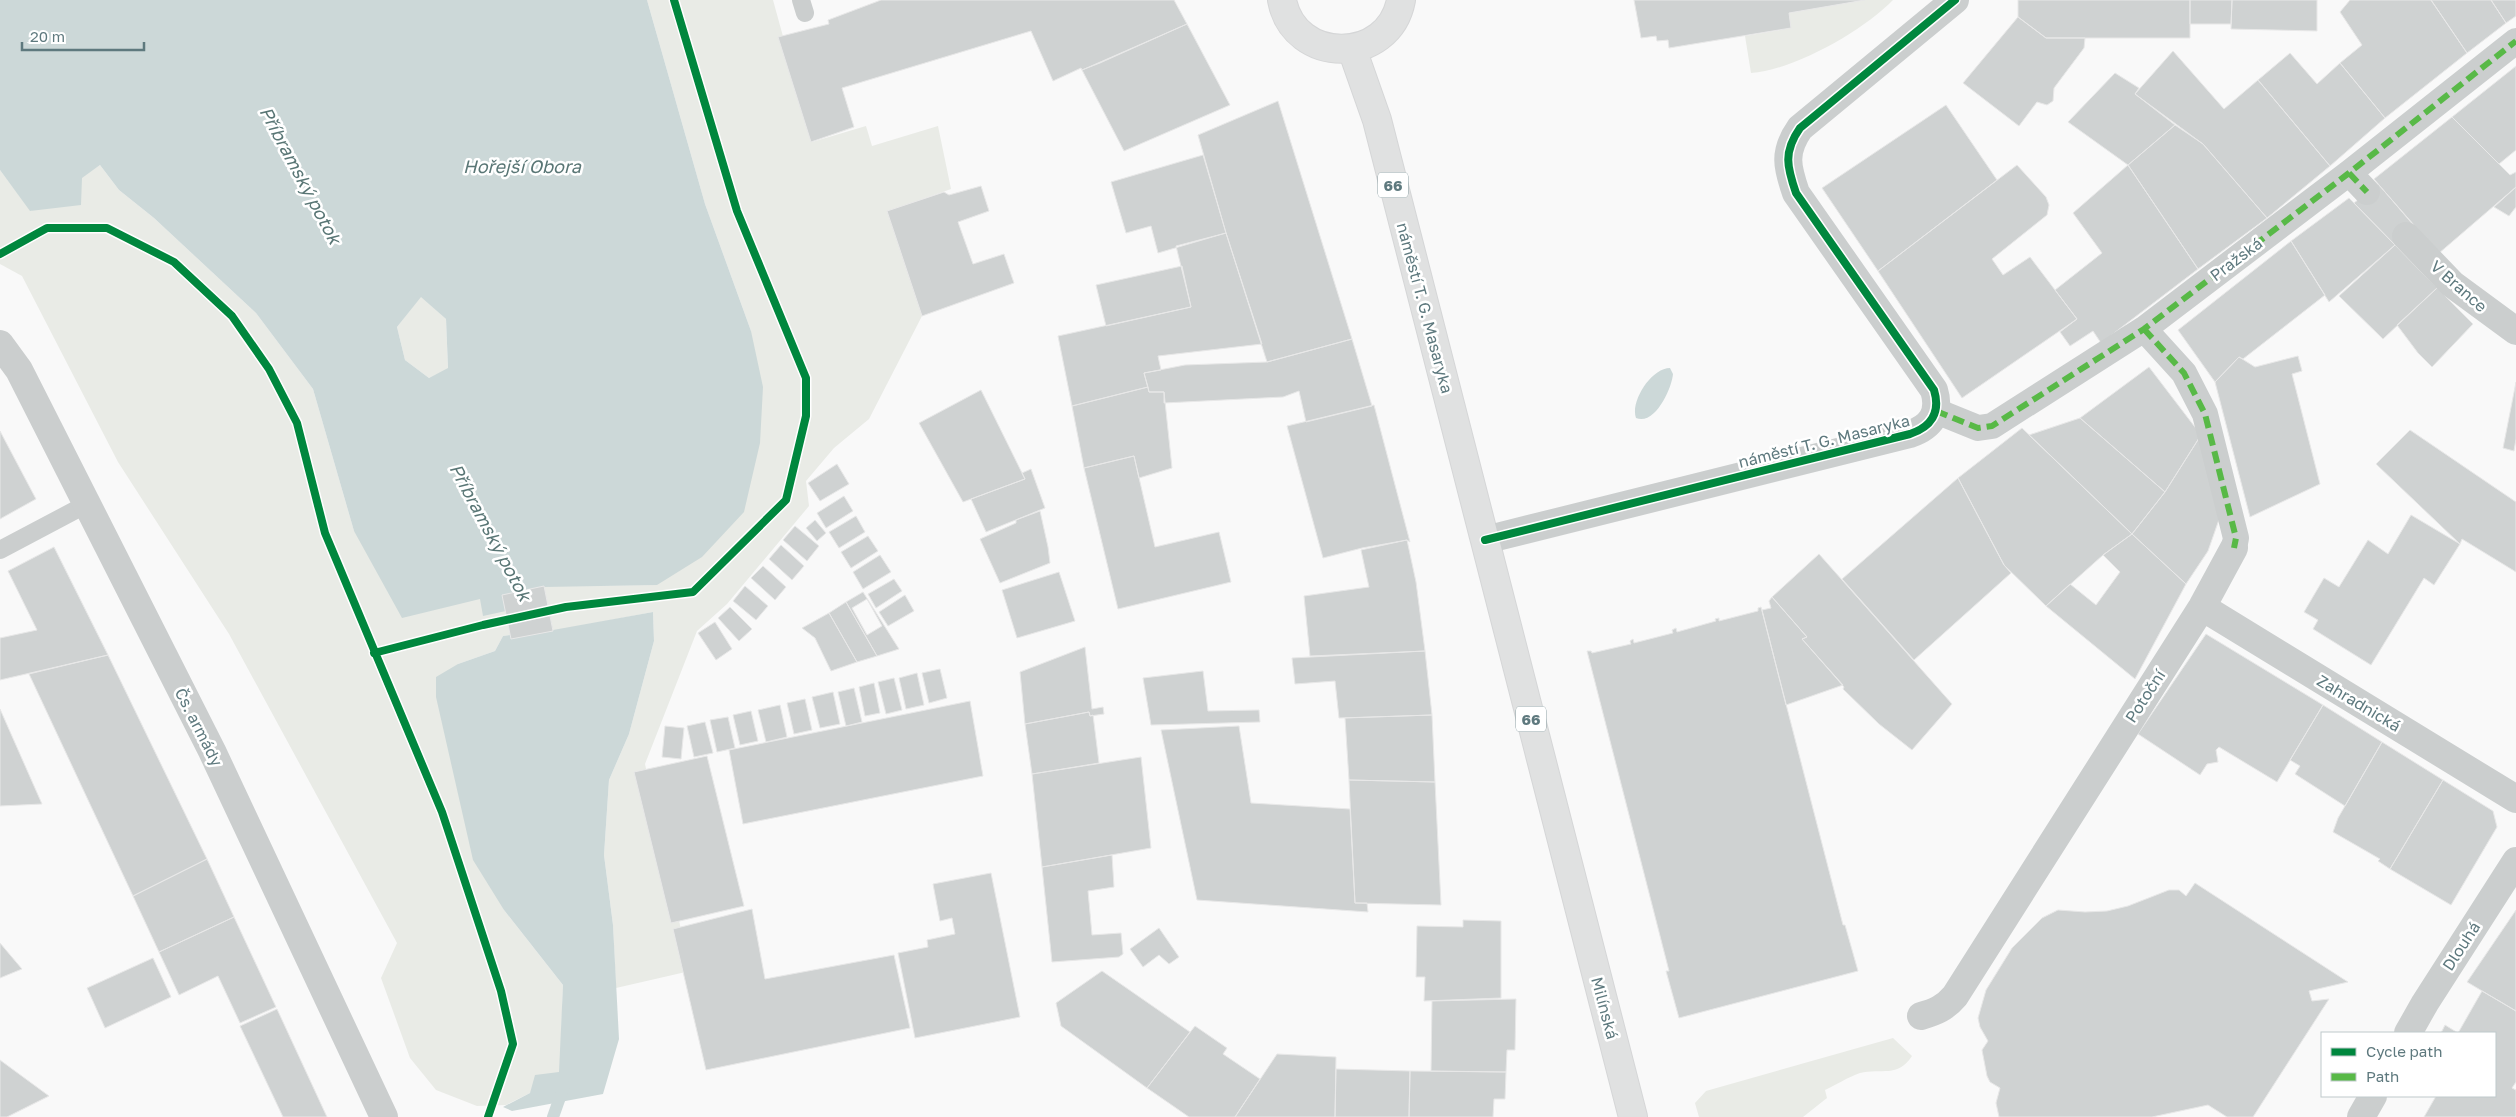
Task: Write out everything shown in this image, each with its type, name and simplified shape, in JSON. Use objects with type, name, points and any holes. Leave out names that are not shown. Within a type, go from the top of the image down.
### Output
[{"type":"main road","points":[[1282,0],[1284,10],[1295,28],[1311,42],[1330,49],[1352,49],[1372,42],[1389,29],[1400,10],[1401,0]]},
{"type":"main road","name":"náměstí T. G. Masaryka","points":[[1352,49],[1377,120],[1577,898]]},
{"type":"main road","name":"Milínská","points":[[1577,898],[1633,1117]]},
{"type":"street","points":[[1936,412],[1938,402],[1934,390],[1796,193],[1789,173],[1787,154],[1791,141],[1800,128],[1950,6]]},
{"type":"street","name":"Pražská","points":[[1936,412],[1978,428],[1992,426],[2151,336],[2350,173],[2516,41]]},
{"type":"street","points":[[2350,173],[2367,192]]},
{"type":"street","name":"V Brance","points":[[2406,236],[2452,284],[2516,332]]},
{"type":"street","name":"Potoční","points":[[1921,1016],[1936,1012],[1947,1005],[1955,996],[2202,607],[2234,548],[2236,538],[2205,414],[2184,374],[2151,336]]},
{"type":"street","name":"Čs. armády","points":[[0,344],[18,370],[85,505],[212,751],[384,1117]]},
{"type":"street","name":"náměstí T. G. Masaryka","points":[[1485,540],[1910,434],[1922,430],[1932,422],[1936,412]]},
{"type":"street","name":"Zahradnická","points":[[2202,607],[2516,799]]},
{"type":"street","name":"Dlouhá","points":[[2409,1032],[2424,1003],[2516,860]]},
{"type":"street","points":[[2361,1117],[2372,1097]]},
{"type":"lane","points":[[0,550],[85,505]]},
{"type":"shaded area","points":[[647,0],[773,0],[812,142],[866,126],[872,146],[938,126],[951,189],[888,211],[922,316],[869,419],[834,448],[806,481],[809,506],[727,604],[697,631],[645,764],[690,971],[616,988],[613,925],[604,855],[609,780],[629,734],[654,641],[653,612],[553,631],[544,586],[657,585],[751,331],[705,204]]},
{"type":"shaded area","points":[[1865,0],[1893,0],[1864,24],[1827,47],[1787,65],[1751,73],[1745,36],[1791,28],[1789,13]]},
{"type":"shaded area","points":[[100,165],[119,190],[154,218],[256,313],[313,389],[354,531],[506,611],[510,635],[503,636],[495,651],[458,664],[504,910],[563,985],[560,1072],[530,1093],[506,1105],[477,1106],[436,1090],[410,1058],[381,978],[397,943],[229,634],[118,462],[22,276],[0,264],[0,170],[31,211]]},
{"type":"shaded area","points":[[421,296],[446,319],[448,369],[429,378],[405,360],[397,327]]},
{"type":"shaded area","points":[[1893,1038],[1912,1056],[1907,1063],[1895,1070],[1860,1073],[1825,1090],[1827,1098],[1803,1117],[1699,1117],[1695,1103],[1706,1091]]},
{"type":"water","name":"Hořejší Obora","points":[[0,0],[647,0],[705,204],[751,331],[763,387],[760,443],[744,512],[702,557],[657,585],[544,587],[553,630],[653,612],[654,641],[629,734],[609,780],[604,855],[613,925],[619,1039],[603,1094],[512,1111],[503,1107],[530,1093],[535,1075],[559,1072],[563,985],[504,910],[473,860],[436,697],[436,677],[458,664],[495,651],[503,636],[510,635],[506,611],[483,616],[480,599],[402,618],[354,531],[313,389],[256,313],[154,218],[119,190],[100,165],[82,178],[81,205],[30,211],[0,170]],"holes":[[[421,297],[446,319],[448,368],[429,378],[405,360],[397,327]]]},
{"type":"water","points":[[1670,368],[1673,374],[1672,380],[1661,404],[1650,416],[1643,419],[1636,418],[1636,403],[1644,387],[1656,374],[1663,369]]},
{"type":"building","points":[[881,0],[1174,0],[1187,24],[1100,63],[1082,70],[1081,68],[1053,81],[1031,31],[842,88],[854,127],[811,142],[778,37],[829,24],[828,20]]},
{"type":"building","points":[[1634,0],[1865,0],[1789,13],[1791,28],[1669,48],[1668,40],[1657,41],[1656,36],[1641,38]]},
{"type":"building","points":[[2018,0],[2190,0],[2190,38],[2046,38],[2018,17]]},
{"type":"building","points":[[2190,0],[2232,0],[2231,24],[2190,24]]},
{"type":"building","points":[[2232,0],[2317,0],[2317,31],[2231,29]]},
{"type":"building","points":[[2350,0],[2431,0],[2467,53],[2385,118],[2340,63],[2362,45],[2340,12]]},
{"type":"building","points":[[2431,0],[2491,0],[2506,23],[2467,53]]},
{"type":"building","points":[[2491,0],[2516,0],[2516,16],[2506,23]]},
{"type":"building","points":[[2018,17],[2046,38],[2085,38],[2084,48],[2054,88],[2053,101],[2047,105],[2037,102],[2019,126],[1963,83]]},
{"type":"building","points":[[1187,24],[1230,105],[1124,151],[1082,70]]},
{"type":"building","points":[[2173,51],[2224,109],[2258,80],[2330,166],[2267,218],[2203,144],[2135,94]]},
{"type":"building","points":[[2290,53],[2317,84],[2340,63],[2385,118],[2330,166],[2258,80]]},
{"type":"building","points":[[2516,66],[2516,150],[2499,164],[2452,117]]},
{"type":"building","points":[[2115,73],[2139,88],[2135,94],[2175,125],[2128,165],[2068,122]]},
{"type":"building","points":[[1278,101],[1352,339],[1267,362],[1226,233],[1198,135]]},
{"type":"building","points":[[1946,105],[1997,180],[1878,271],[1822,188]]},
{"type":"building","points":[[2452,117],[2510,175],[2516,172],[2516,187],[2438,254],[2374,179]]},
{"type":"building","points":[[2175,125],[2203,144],[2267,218],[2198,269],[2128,165]]},
{"type":"building","points":[[1203,155],[1226,233],[1158,253],[1151,226],[1126,233],[1111,182]]},
{"type":"building","points":[[2017,165],[2046,197],[2049,205],[2047,215],[1992,259],[2003,275],[2030,257],[2077,319],[1962,398],[1878,271]]},
{"type":"building","points":[[2128,165],[2198,269],[2101,343],[2093,331],[2070,346],[2060,332],[2077,319],[2055,290],[2102,253],[2073,213]]},
{"type":"building","points":[[2378,184],[2414,225],[2395,245],[2354,203]]},
{"type":"building","points":[[981,186],[989,211],[958,222],[973,264],[1004,254],[1014,283],[922,316],[887,211],[944,192],[949,195]]},
{"type":"building","points":[[2516,187],[2516,207],[2509,216],[2494,207]]},
{"type":"building","points":[[2349,198],[2395,245],[2329,302],[2291,241]]},
{"type":"building","points":[[1226,233],[1262,344],[1158,356],[1161,370],[1144,373],[1148,387],[1072,406],[1058,336],[1191,307],[1176,246]]},
{"type":"building","points":[[2291,241],[2325,295],[2243,359],[2239,357],[2215,382],[2178,330]]},
{"type":"building","points":[[2395,245],[2437,288],[2383,339],[2339,296]]},
{"type":"building","points":[[1182,266],[1191,307],[1106,326],[1096,285]]},
{"type":"building","points":[[2437,288],[2473,324],[2432,367],[2418,353],[2397,325]]},
{"type":"building","points":[[1352,339],[1372,406],[1306,422],[1299,391],[1283,397],[1164,403],[1164,392],[1149,392],[1144,373],[1185,365],[1267,362]]},
{"type":"building","points":[[2298,356],[2302,371],[2292,374],[2320,484],[2250,517],[2215,382],[2239,357],[2255,367]]},
{"type":"building","points":[[2149,367],[2201,435],[2165,492],[2080,418]]},
{"type":"building","points":[[2516,382],[2516,439],[2514,451],[2503,448]]},
{"type":"building","points":[[1148,387],[1149,392],[1164,392],[1172,468],[1139,478],[1134,456],[1084,468],[1072,406]]},
{"type":"building","points":[[981,390],[1025,479],[963,502],[919,423]]},
{"type":"building","points":[[1374,405],[1410,542],[1407,540],[1362,548],[1323,558],[1287,426]]},
{"type":"building","points":[[2080,418],[2165,492],[2132,534],[2029,435]]},
{"type":"building","points":[[2022,428],[2132,534],[2103,555],[2046,606],[2004,565],[1958,478]]},
{"type":"building","points":[[2410,430],[2516,502],[2516,572],[2462,539],[2460,544],[2376,464]]},
{"type":"building","points":[[0,431],[36,499],[0,519]]},
{"type":"building","points":[[2201,435],[2222,511],[2208,551],[2186,584],[2132,534],[2165,492]]},
{"type":"building","points":[[1134,456],[1155,547],[1219,532],[1231,582],[1118,609],[1084,468]]},
{"type":"building","points":[[837,464],[849,484],[820,501],[808,483]]},
{"type":"building","points":[[1031,469],[1045,508],[986,532],[971,499],[1025,479],[1022,473]]},
{"type":"building","points":[[1958,478],[2004,565],[2011,573],[1914,660],[1842,579]]},
{"type":"building","points":[[844,496],[853,511],[826,528],[817,513]]},
{"type":"building","points":[[1040,511],[1050,563],[1000,583],[980,539],[1016,523],[1016,520]]},
{"type":"building","points":[[2411,515],[2460,544],[2434,585],[2424,578],[2371,665],[2313,629],[2318,620],[2304,612],[2324,578],[2339,587],[2368,540],[2388,554]]},
{"type":"building","points":[[856,516],[865,532],[839,548],[829,532]]},
{"type":"building","points":[[815,520],[826,533],[817,541],[806,528]]},
{"type":"building","points":[[795,526],[819,546],[807,561],[783,540]]},
{"type":"building","points":[[2132,534],[2186,584],[2135,679],[2046,606],[2070,584],[2096,605],[2120,572],[2103,555]]},
{"type":"building","points":[[868,536],[878,551],[851,568],[841,552]]},
{"type":"building","points":[[1407,540],[1416,582],[1425,651],[1310,656],[1304,596],[1369,587],[1361,550]]},
{"type":"building","points":[[781,545],[804,566],[792,580],[769,559]]},
{"type":"building","points":[[54,547],[108,655],[0,680],[0,638],[37,630],[8,571]]},
{"type":"building","points":[[1819,554],[1952,704],[1912,750],[1879,724],[1843,689],[1844,687],[1802,639],[1807,637],[1772,597]]},
{"type":"building","points":[[880,555],[891,572],[863,589],[853,572]]},
{"type":"building","points":[[763,566],[786,587],[775,600],[751,578]]},
{"type":"building","points":[[1059,572],[1075,621],[1017,638],[1002,590]]},
{"type":"building","points":[[894,579],[902,591],[876,608],[868,594]]},
{"type":"building","points":[[544,586],[553,631],[511,639],[502,595]]},
{"type":"building","points":[[745,586],[768,606],[756,620],[733,601]]},
{"type":"building","points":[[863,592],[899,649],[877,656],[846,602]],"holes":[[[867,599],[882,626],[867,635],[852,608]]]},
{"type":"building","points":[[905,595],[914,611],[888,626],[879,612]]},
{"type":"building","points":[[1772,597],[1807,637],[1802,639],[1843,685],[1786,705],[1762,610],[1771,608],[1769,601]]},
{"type":"building","points":[[846,602],[877,656],[857,662],[829,613]]},
{"type":"building","points":[[730,607],[752,629],[739,641],[718,618]]},
{"type":"building","points":[[1761,607],[1843,925],[1845,925],[1858,971],[1679,1018],[1666,971],[1669,971],[1587,651],[1592,653],[1631,644],[1630,641],[1633,639],[1634,643],[1673,633],[1672,630],[1676,628],[1677,632],[1716,621],[1715,619],[1719,618],[1719,621],[1758,611],[1758,608]]},
{"type":"building","points":[[829,613],[857,662],[831,671],[815,638],[802,628]]},
{"type":"building","points":[[715,622],[732,649],[716,660],[698,633]]},
{"type":"building","points":[[2206,634],[2323,705],[2277,782],[2219,747],[2216,750],[2218,762],[2207,764],[2200,775],[2138,734]]},
{"type":"building","points":[[1085,647],[1092,709],[1103,707],[1104,714],[1090,716],[1089,712],[1025,724],[1020,672]]},
{"type":"building","points":[[1425,651],[1432,715],[1339,718],[1335,681],[1295,684],[1292,658]]},
{"type":"building","points":[[108,655],[207,859],[133,896],[29,674]]},
{"type":"building","points":[[940,669],[947,698],[929,703],[922,673]]},
{"type":"building","points":[[1203,671],[1208,711],[1259,710],[1260,722],[1151,725],[1143,678]]},
{"type":"building","points":[[917,673],[924,705],[906,709],[899,678]]},
{"type":"building","points":[[894,678],[902,710],[886,714],[878,682]]},
{"type":"building","points":[[874,683],[880,713],[865,716],[859,687]]},
{"type":"building","points":[[854,688],[862,722],[846,726],[838,692]]},
{"type":"building","points":[[833,692],[840,724],[820,728],[812,697]]},
{"type":"building","points":[[805,699],[812,730],[794,734],[787,703]]},
{"type":"building","points":[[970,701],[983,776],[743,824],[729,750]]},
{"type":"building","points":[[780,705],[787,737],[766,742],[758,710]]},
{"type":"building","points":[[2323,705],[2382,742],[2345,806],[2295,774],[2300,766],[2290,760]]},
{"type":"building","points":[[0,709],[42,804],[0,806]]},
{"type":"building","points":[[751,711],[758,741],[740,745],[733,715]]},
{"type":"building","points":[[1089,712],[1090,716],[1093,715],[1099,763],[1032,774],[1025,724]]},
{"type":"building","points":[[1432,715],[1435,782],[1349,780],[1345,718]]},
{"type":"building","points":[[728,717],[735,748],[717,752],[710,720]]},
{"type":"building","points":[[705,722],[713,753],[694,757],[687,726]]},
{"type":"building","points":[[665,726],[684,728],[681,759],[662,757]]},
{"type":"building","points":[[1239,726],[1251,803],[1350,809],[1355,903],[1367,903],[1368,912],[1197,900],[1161,730]]},
{"type":"building","points":[[2382,742],[2443,780],[2390,869],[2378,861],[2380,859],[2333,832],[2338,818]]},
{"type":"building","points":[[707,756],[744,906],[671,923],[634,772]]},
{"type":"building","points":[[1141,757],[1151,848],[1042,867],[1032,774]]},
{"type":"building","points":[[1349,780],[1435,782],[1441,905],[1355,903]]},
{"type":"building","points":[[2443,780],[2493,811],[2497,827],[2451,905],[2390,869]]},
{"type":"building","points":[[1112,855],[1114,887],[1088,891],[1092,935],[1121,933],[1123,954],[1119,957],[1052,962],[1042,867]]},
{"type":"building","points":[[207,859],[234,917],[159,952],[133,896]]},
{"type":"building","points":[[991,873],[1020,1017],[915,1038],[898,953],[928,947],[927,940],[955,934],[952,918],[940,921],[933,884]]},
{"type":"building","points":[[2195,883],[2348,982],[2309,991],[2312,1001],[2329,999],[2253,1117],[2227,1117],[2208,1105],[2152,1117],[1999,1117],[1996,1103],[2000,1088],[1990,1082],[1987,1076],[1982,1050],[1988,1041],[1980,1027],[1978,1018],[1986,990],[2012,948],[2042,918],[2058,910],[2107,911],[2128,906],[2169,890],[2179,890],[2186,896]]},
{"type":"building","points":[[752,909],[765,979],[894,955],[910,1028],[706,1070],[673,929]]},
{"type":"building","points":[[2516,910],[2516,1011],[2467,982]]},
{"type":"building","points":[[234,917],[276,1007],[240,1023],[218,976],[179,995],[159,952]]},
{"type":"building","points":[[1463,920],[1501,921],[1501,998],[1424,1001],[1425,977],[1416,977],[1417,926],[1463,927]]},
{"type":"building","points":[[1159,928],[1179,957],[1169,964],[1159,955],[1143,967],[1130,949]]},
{"type":"building","points":[[0,943],[22,969],[0,978]]},
{"type":"building","points":[[153,958],[171,997],[105,1028],[87,988]]},
{"type":"building","points":[[1102,971],[1190,1032],[1147,1088],[1061,1026],[1056,1003]]},
{"type":"building","points":[[2482,991],[2516,1011],[2516,1082],[2512,1088],[2516,1090],[2516,1117],[2424,1117],[2435,1097],[2496,1097],[2496,1032],[2459,1032]]},
{"type":"building","points":[[1516,999],[1515,1050],[1507,1050],[1506,1072],[1431,1071],[1432,1001]]},
{"type":"building","points":[[277,1009],[327,1117],[283,1117],[240,1026]]},
{"type":"building","points":[[2445,1025],[2456,1032],[2442,1032]]},
{"type":"building","points":[[1195,1026],[1227,1048],[1223,1054],[1260,1079],[1235,1117],[1189,1117],[1147,1088]]},
{"type":"building","points":[[1277,1054],[1336,1057],[1335,1117],[1235,1117]]},
{"type":"building","points":[[0,1060],[49,1096],[7,1117],[0,1117]]},
{"type":"building","points":[[1336,1069],[1410,1071],[1409,1117],[1335,1117]]},
{"type":"building","points":[[1410,1071],[1506,1072],[1505,1099],[1494,1099],[1493,1117],[1409,1117]]},
{"type":"waterway","name":"Příbramský potok","points":[[553,1117],[564,1086]]},
{"type":"marked path","points":[[1936,411],[1978,428],[1992,426],[2144,329],[2349,173],[2516,41]]},
{"type":"marked path","points":[[2349,173],[2367,192]]},
{"type":"marked path","points":[[2144,329],[2184,373],[2205,414],[2236,538],[2234,548]]},
{"type":"cycle path","points":[[374,653],[483,625],[566,607],[693,592],[786,500],[806,416],[806,378],[737,211],[674,0]]},
{"type":"cycle path","points":[[1485,540],[1910,434],[1929,423],[1936,406],[1934,390],[1796,193],[1790,175],[1788,160],[1791,145],[1800,128],[1955,0]]},
{"type":"cycle path","points":[[0,254],[47,228],[107,228],[174,262],[232,316],[269,369],[297,423],[325,533],[442,812],[501,991],[513,1044],[488,1117]]}]
